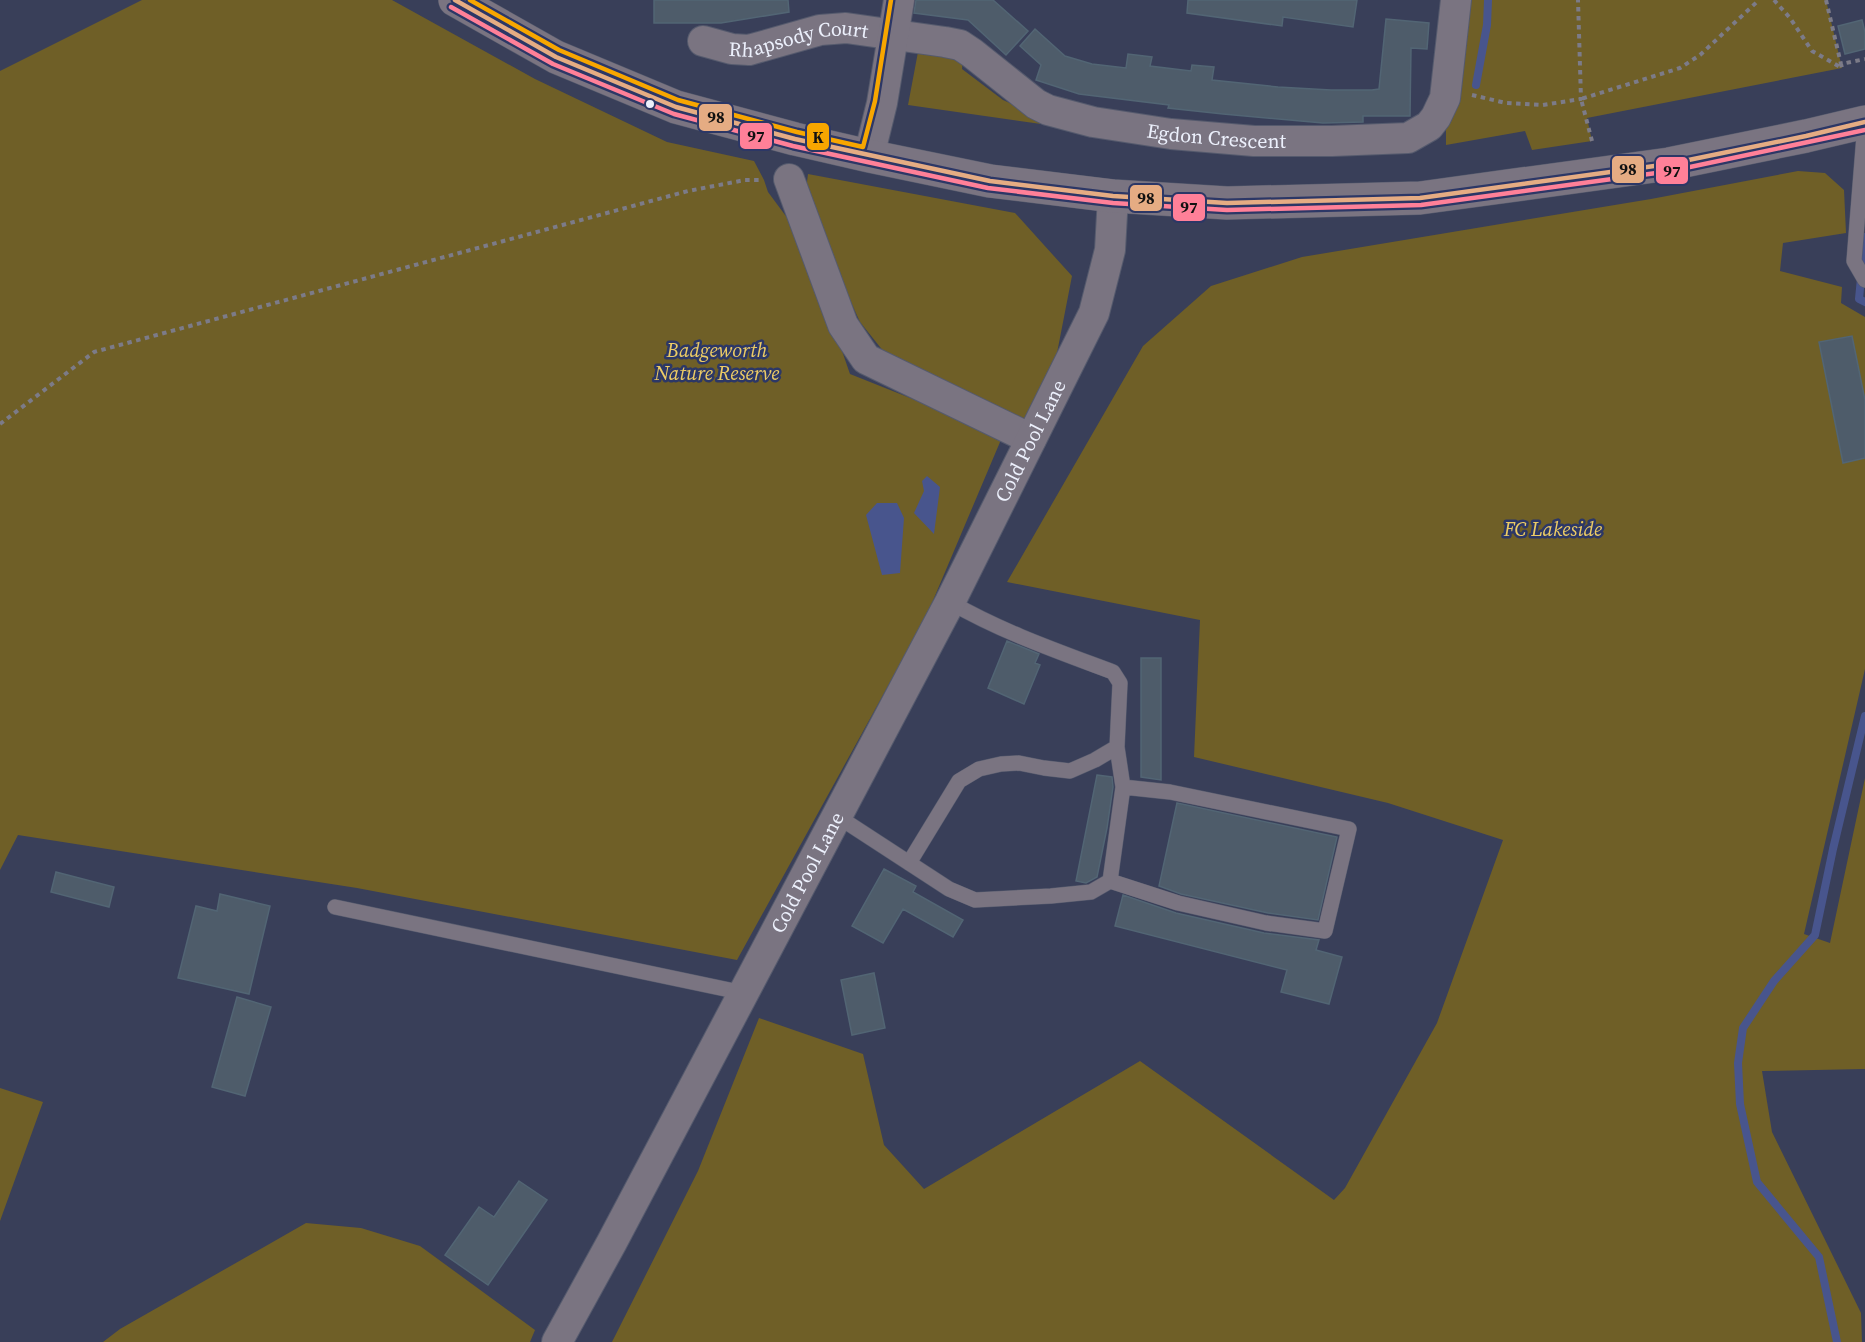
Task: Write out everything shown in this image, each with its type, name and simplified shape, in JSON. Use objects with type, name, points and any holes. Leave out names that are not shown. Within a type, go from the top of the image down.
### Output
[{"type":"street","points":[[455,0],[556,57],[676,107],[795,139],[990,181],[1113,196],[1227,203],[1420,198],[1669,164],[1865,123]]},
{"type":"street","points":[[869,156],[882,103],[899,0]]},
{"type":"street","name":"Egdon Crescent","points":[[893,35],[960,45],[1036,104],[1048,110],[1093,122],[1171,134],[1254,141],[1408,138],[1429,126],[1445,98],[1456,0]]},
{"type":"street","name":"Rhapsody Court","points":[[703,41],[732,49],[749,50],[833,28],[893,35]]},
{"type":"street","points":[[789,179],[843,325],[866,359],[1031,439]]},
{"type":"street","name":"Cold Pool Lane","points":[[557,1342],[618,1232],[950,602],[1094,313],[1110,250],[1113,196]]},
{"type":"lane","points":[[1865,123],[1854,261],[1865,280]]},
{"type":"lane","points":[[950,602],[983,621],[1019,637],[1113,672],[1120,683],[1117,747],[1122,787],[1110,881]]},
{"type":"lane","points":[[909,863],[959,781],[979,769],[1019,763],[1070,771],[1117,747]]},
{"type":"lane","points":[[837,816],[949,889],[975,900],[1091,892],[1110,881],[1178,903],[1266,923],[1325,931],[1349,829],[1170,792],[1122,787]]},
{"type":"lane","points":[[335,907],[744,993]]},
{"type":"path","points":[[1578,0],[1581,99],[1592,141]]},
{"type":"path","points":[[1446,88],[1506,104],[1543,105],[1581,99],[1680,68],[1700,55],[1760,0]]},
{"type":"path","points":[[1774,0],[1790,18],[1812,51],[1842,68],[1826,0]]},
{"type":"path","points":[[1842,64],[1865,59]]},
{"type":"path","points":[[0,424],[94,352],[688,191],[745,180],[789,179]]},
{"type":"green space","name":"Badgeworth Nature Reserve","points":[[142,0],[392,0],[535,79],[667,142],[754,161],[768,192],[791,223],[824,299],[850,374],[1003,435],[926,617],[737,960],[357,888],[18,835],[0,870],[0,71]]},
{"type":"green space","points":[[1456,0],[1578,0],[1579,3],[1579,0],[1826,0],[1842,68],[1587,118],[1592,141],[1532,150],[1525,131],[1446,145],[1446,88]]},
{"type":"green space","points":[[918,52],[963,59],[962,69],[1003,100],[1041,117],[1041,124],[908,105]]},
{"type":"green space","name":"FC Lakeside","points":[[1798,171],[1825,173],[1844,190],[1846,233],[1783,243],[1780,271],[1842,287],[1841,303],[1865,317],[1865,669],[1804,934],[1830,943],[1865,778],[1865,1069],[1762,1071],[1772,1132],[1861,1313],[1862,1342],[612,1342],[698,1171],[759,1018],[863,1054],[884,1145],[924,1189],[1140,1061],[1334,1200],[1345,1188],[1437,1023],[1503,840],[1388,803],[1194,757],[1200,620],[1007,582],[1143,346],[1211,286],[1302,257],[1651,199]]},
{"type":"green space","points":[[808,174],[1015,213],[1072,276],[1057,353],[1023,429],[896,367],[860,322],[805,198]]},
{"type":"green space","points":[[0,1088],[43,1102],[0,1221]]},
{"type":"green space","points":[[306,1223],[361,1228],[420,1246],[535,1330],[530,1342],[103,1342],[120,1329]]},
{"type":"water","points":[[927,476],[940,487],[934,534],[914,513],[924,491],[922,481]]},
{"type":"water","points":[[877,503],[897,503],[904,518],[900,573],[882,575],[866,515]]},
{"type":"building","points":[[654,0],[788,0],[789,12],[721,23],[654,23]]},
{"type":"building","points":[[916,0],[993,0],[1028,31],[1006,55],[968,20],[914,13]]},
{"type":"building","points":[[1188,0],[1357,0],[1353,27],[1283,17],[1282,26],[1187,13]]},
{"type":"building","points":[[1386,19],[1429,23],[1427,49],[1411,48],[1410,116],[1363,116],[1363,122],[1323,123],[1223,114],[1079,94],[1036,80],[1041,65],[1020,46],[1035,29],[1065,56],[1092,64],[1126,68],[1128,54],[1152,57],[1150,66],[1191,71],[1192,65],[1214,67],[1212,80],[1278,87],[1372,90],[1379,89]]},
{"type":"building","points":[[1862,20],[1865,49],[1845,54],[1838,26]]},
{"type":"building","points":[[1852,336],[1865,400],[1865,458],[1843,463],[1819,342]]},
{"type":"building","points":[[1007,641],[1039,654],[1035,663],[1040,665],[1024,704],[988,688]]},
{"type":"building","points":[[1141,658],[1161,658],[1161,780],[1141,777]]},
{"type":"building","points":[[1097,775],[1112,777],[1113,787],[1097,877],[1086,883],[1076,881]]},
{"type":"building","points":[[1177,803],[1337,837],[1318,920],[1268,913],[1181,894],[1159,886]]},
{"type":"building","points":[[884,869],[916,886],[913,892],[963,920],[953,937],[903,909],[883,943],[852,926]]},
{"type":"building","points":[[56,872],[114,887],[109,907],[51,892]]},
{"type":"building","points":[[220,894],[270,906],[249,994],[178,978],[196,906],[217,911]]},
{"type":"building","points":[[1123,895],[1176,913],[1264,933],[1319,940],[1316,950],[1342,957],[1329,1004],[1281,992],[1287,970],[1115,926]]},
{"type":"building","points":[[874,973],[885,1028],[852,1035],[841,980]]},
{"type":"building","points":[[237,997],[271,1007],[245,1096],[212,1087]]},
{"type":"building","points":[[519,1181],[547,1200],[488,1285],[445,1255],[479,1207],[494,1217]]},
{"type":"waterway","points":[[1476,85],[1487,25],[1488,0]]},
{"type":"waterway","points":[[1865,237],[1859,299],[1865,302]]},
{"type":"waterway","points":[[1837,1342],[1819,1257],[1757,1182],[1740,1104],[1738,1063],[1743,1028],[1774,981],[1815,935],[1865,716]]},
{"type":"transit line","name":"98","points":[[455,0],[556,57],[676,107],[795,139],[990,181],[1113,196],[1227,203],[1420,198],[1669,164],[1865,122]]},
{"type":"transit line","name":"K","points":[[470,0],[559,50],[678,100],[863,147],[875,101],[891,0]]},
{"type":"transit line","name":"97","points":[[451,7],[553,64],[674,114],[793,146],[988,188],[1113,203],[1227,210],[1421,205],[1671,171],[1865,130]]}]
